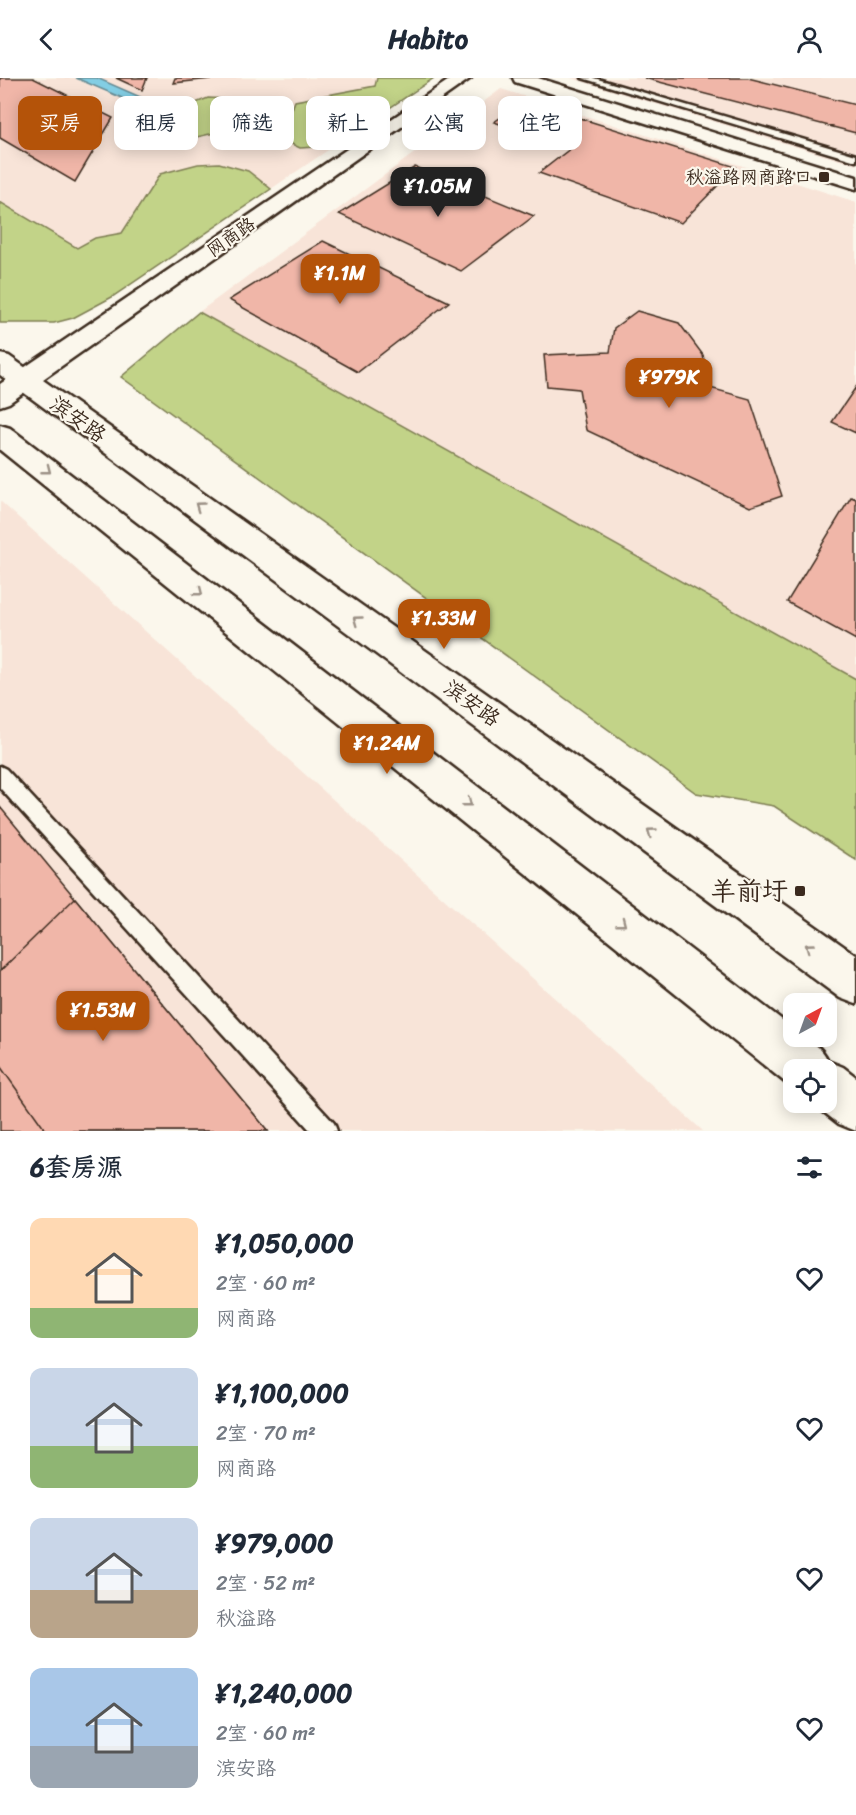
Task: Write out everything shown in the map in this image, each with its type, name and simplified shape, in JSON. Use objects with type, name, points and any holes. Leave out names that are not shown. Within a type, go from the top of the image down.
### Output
[{"type":"main road","name":"网商路","points":[[8,380],[463,78]]},
{"type":"main road","points":[[521,78],[856,183]]},
{"type":"main road","name":"滨安路","points":[[8,380],[74,416],[856,982]]},
{"type":"main road","points":[[0,435],[794,1059]]},
{"type":"main road","points":[[837,1092],[856,1107]]},
{"type":"lane","points":[[586,78],[856,158]]},
{"type":"lane","points":[[0,775],[326,1131]]},
{"type":"shaded area","points":[[0,78],[434,78],[408,96],[402,96],[402,100],[390,108],[390,96],[306,96],[306,150],[328,150],[112,297],[0,226]]},
{"type":"shaded area","points":[[571,78],[856,78],[856,165]]},
{"type":"shaded area","points":[[501,89],[523,96],[498,96],[498,150],[582,150],[582,115],[856,202],[856,679],[199,312],[418,150],[486,150],[486,100]]},
{"type":"shaded area","points":[[0,501],[703,1131],[0,1131]]},
{"type":"green space","points":[[377,78],[434,78],[407,96],[402,96],[402,100],[390,108],[390,96],[322,96],[375,86]]},
{"type":"green space","points":[[210,98],[210,134],[198,137],[198,102]]},
{"type":"green space","points":[[306,99],[306,148],[294,145],[295,101]]},
{"type":"green space","points":[[219,163],[248,171],[271,189],[112,297],[73,318],[54,323],[0,323],[0,202],[77,248],[95,238],[122,233],[160,174],[198,164]]},
{"type":"green space","points":[[199,312],[856,679],[856,860],[774,806],[696,793],[121,377]]},
{"type":"water","points":[[76,78],[97,78],[138,96],[118,96]]},
{"type":"building","points":[[0,78],[33,78],[69,96],[18,96],[18,149],[0,138]]},
{"type":"building","points":[[116,78],[147,78],[142,90]]},
{"type":"building","points":[[175,78],[220,78],[173,83]]},
{"type":"building","points":[[644,78],[748,78],[856,105],[856,133]]},
{"type":"building","points":[[102,112],[113,118],[102,137]]},
{"type":"building","points":[[582,119],[736,167],[681,223],[539,173],[568,150],[582,150]]},
{"type":"building","points":[[20,150],[94,150],[75,182]]},
{"type":"building","points":[[415,167],[534,216],[461,271],[339,214]]},
{"type":"building","points":[[323,241],[449,302],[358,372],[229,300]]},
{"type":"building","points":[[637,311],[679,323],[703,355],[710,388],[750,399],[782,496],[750,507],[586,430],[579,389],[547,386],[544,355],[610,352],[614,328]]},
{"type":"building","points":[[856,387],[856,433],[832,422]]},
{"type":"building","points":[[851,497],[856,499],[856,640],[787,602]]},
{"type":"building","points":[[0,807],[75,898],[268,1131],[0,1131]]},
{"type":"building","points":[[75,898],[268,1131],[46,1131],[0,1066],[0,971]]},
{"type":"place","name":"秋溢路网商路口","points":[[824,177]]},
{"type":"place","name":"羊前圩","points":[[800,891]]}]
